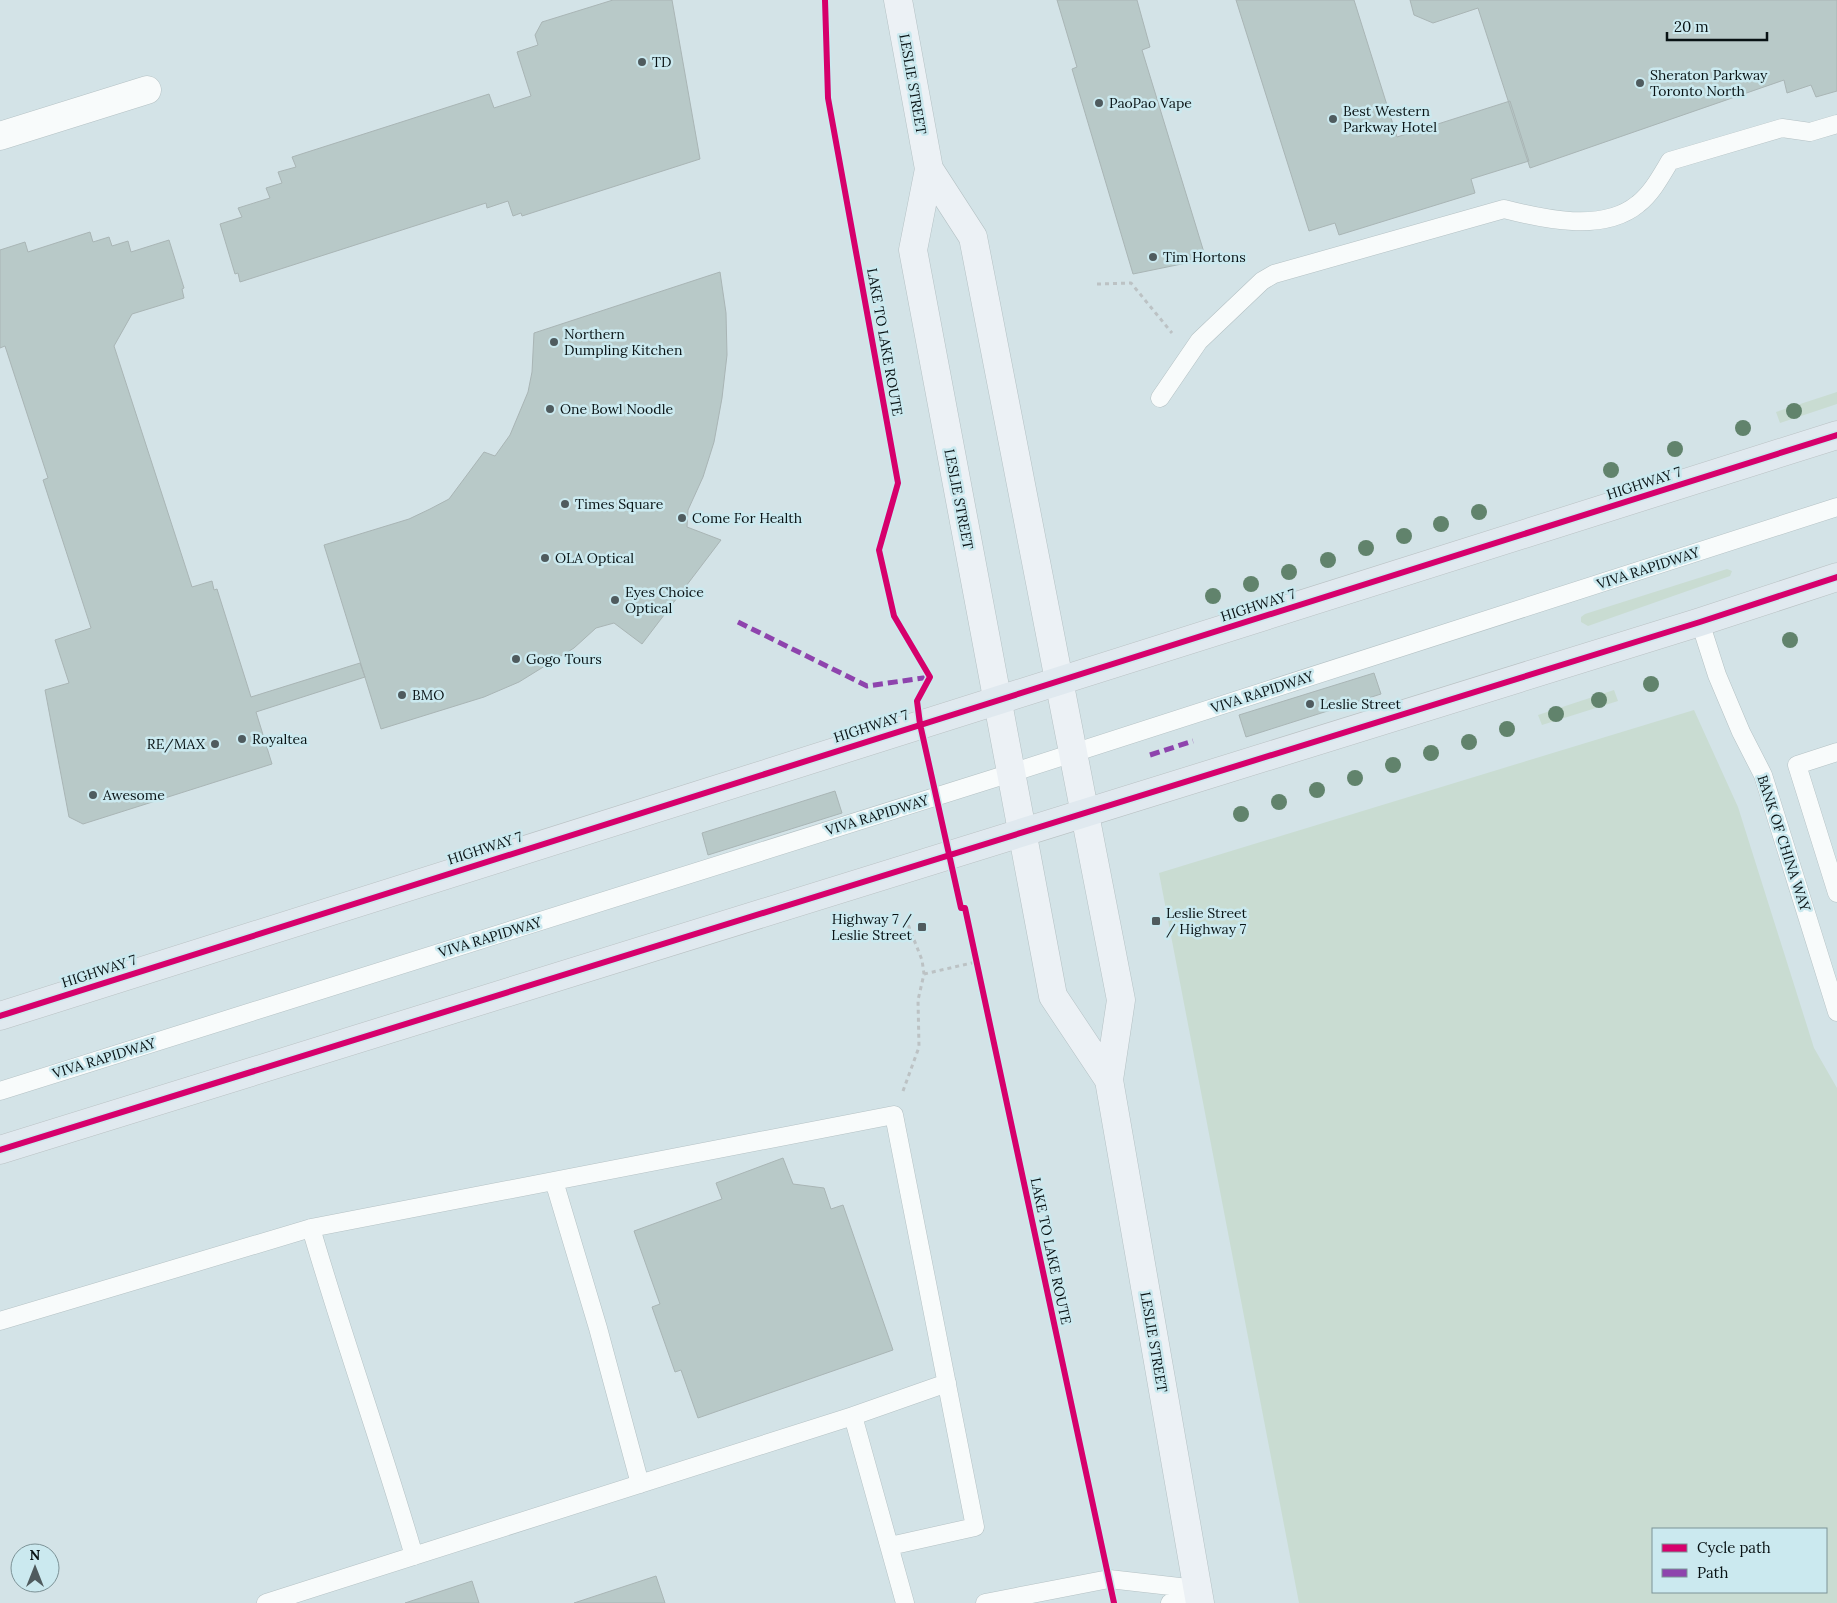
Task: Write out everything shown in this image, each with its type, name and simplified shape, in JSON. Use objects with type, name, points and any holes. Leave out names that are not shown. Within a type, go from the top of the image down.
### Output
[{"type":"main road","name":"LESLIE STREET","points":[[898,0],[928,169],[912,250],[1053,996],[1109,1080]]},
{"type":"main road","name":"LESLIE STREET","points":[[928,169],[972,237],[1121,1000],[1109,1080],[1199,1596]]},
{"type":"main road","name":"HIGHWAY 7","points":[[0,1016],[1837,435]]},
{"type":"main road","points":[[0,1150],[1085,814],[1700,622],[1837,577]]},
{"type":"street","points":[[0,136],[147,90]]},
{"type":"lane","points":[[1160,398],[1199,341],[1262,280],[1274,274],[1504,209],[1542,219],[1565,221],[1605,218],[1626,212],[1638,205],[1655,185],[1670,161],[1782,128],[1810,132],[1837,124]]},
{"type":"lane","name":"VIVA RAPIDWAY","points":[[0,1091],[1011,773],[1837,507]]},
{"type":"lane","name":"BANK OF CHINA WAY","points":[[1700,622],[1717,675],[1741,732],[1763,775],[1837,1012]]},
{"type":"lane","points":[[1837,752],[1797,765],[1837,893]]},
{"type":"lane","points":[[0,1321],[311,1228],[894,1115],[974,1527],[890,1546]]},
{"type":"lane","points":[[554,1181],[598,1328],[640,1484]]},
{"type":"lane","points":[[311,1228],[336,1315],[370,1411],[414,1556]]},
{"type":"lane","points":[[266,1603],[853,1416],[946,1383]]},
{"type":"lane","points":[[853,1416],[905,1603]]},
{"type":"lane","points":[[986,1603],[1109,1579],[1199,1596]]},
{"type":"lane","points":[[1170,1603],[1199,1596]]},
{"type":"path","points":[[1097,284],[1131,283],[1189,355]]},
{"type":"path","points":[[894,1115],[919,1047],[918,1000],[924,974],[922,960],[907,922]]},
{"type":"path","points":[[974,953],[978,971]]},
{"type":"path","points":[[924,974],[976,962]]},
{"type":"green space","points":[[1837,392],[1837,404],[1780,423],[1776,412]]},
{"type":"green space","points":[[1727,569],[1732,571],[1730,576],[1588,626],[1581,622],[1581,617],[1585,614]]},
{"type":"green space","points":[[1614,690],[1618,701],[1542,725],[1538,715]]},
{"type":"green space","points":[[1694,710],[1738,807],[1814,1048],[1837,1088],[1837,1603],[1299,1603],[1159,873]]},
{"type":"building","points":[[613,0],[672,0],[700,159],[522,216],[521,213],[513,216],[508,201],[487,208],[486,203],[240,282],[238,273],[235,274],[220,224],[242,217],[238,208],[270,198],[266,188],[282,183],[278,172],[296,167],[292,157],[489,94],[494,108],[531,96],[517,52],[538,45],[535,35],[542,22]]},
{"type":"building","points":[[1057,0],[1137,0],[1150,47],[1142,50],[1206,259],[1133,274],[1072,69],[1077,67]]},
{"type":"building","name":"Best Western Parkway Hotel","points":[[1236,0],[1354,0],[1397,137],[1510,101],[1529,161],[1471,179],[1475,193],[1339,235],[1335,223],[1309,231]]},
{"type":"building","name":"Sheraton Parkway Toronto North","points":[[1410,0],[1837,0],[1837,91],[1816,97],[1811,85],[1787,93],[1784,80],[1530,168],[1478,8],[1433,23],[1414,15]]},
{"type":"building","points":[[90,232],[93,242],[109,237],[112,246],[128,241],[131,252],[169,240],[184,288],[182,289],[184,298],[132,314],[114,346],[192,587],[212,581],[214,590],[217,589],[251,697],[360,663],[365,677],[256,712],[272,764],[83,824],[69,817],[45,690],[69,683],[55,640],[91,628],[43,480],[48,478],[5,346],[0,348],[0,250],[25,242],[28,252]]},
{"type":"building","name":"Times Square","points":[[720,272],[726,313],[727,355],[722,398],[714,442],[703,477],[688,510],[687,527],[721,540],[642,644],[614,623],[596,628],[574,648],[519,682],[484,697],[381,729],[324,545],[409,519],[430,509],[449,499],[484,452],[495,456],[510,435],[528,392],[532,372],[534,333]]},
{"type":"building","name":"Leslie Street","points":[[1374,673],[1381,694],[1246,737],[1239,715]]},
{"type":"building","points":[[835,791],[842,813],[708,855],[702,833]]},
{"type":"building","points":[[783,1158],[793,1184],[824,1188],[831,1209],[843,1205],[893,1350],[698,1418],[681,1370],[675,1372],[652,1307],[660,1304],[634,1231],[722,1199],[716,1183]]},
{"type":"building","points":[[656,1576],[665,1603],[574,1603]]},
{"type":"building","points":[[472,1581],[479,1603],[405,1603]]},
{"type":"marked path","points":[[738,622],[867,686],[930,677]]},
{"type":"marked path","points":[[1150,755],[1193,741]]},
{"type":"cycle path","name":"LAKE TO LAKE ROUTE","points":[[825,0],[828,98],[898,483],[879,550],[894,616],[930,677],[917,701],[920,724],[961,908],[965,908],[1114,1603]]},
{"type":"cycle path","points":[[0,1016],[1837,435]]},
{"type":"cycle path","points":[[0,1150],[1700,622],[1837,577]]},
{"type":"place","name":"TD","points":[[642,62]]},
{"type":"place","name":"Sheraton Parkway Toronto North","points":[[1640,83]]},
{"type":"place","name":"PaoPao Vape","points":[[1099,103]]},
{"type":"place","name":"Best Western Parkway Hotel","points":[[1333,119]]},
{"type":"place","name":"Tim Hortons","points":[[1153,257]]},
{"type":"place","name":"Northern Dumpling Kitchen","points":[[554,342]]},
{"type":"place","name":"One Bowl Noodle","points":[[550,409]]},
{"type":"place","name":"Times Square","points":[[565,504]]},
{"type":"place","name":"Come For Health","points":[[682,518]]},
{"type":"place","name":"OLA Optical","points":[[545,558]]},
{"type":"place","name":"Eyes Choice Optical","points":[[615,600]]},
{"type":"place","name":"Gogo Tours","points":[[516,659]]},
{"type":"place","name":"BMO","points":[[402,695]]},
{"type":"place","name":"Leslie Street","points":[[1310,704]]},
{"type":"place","name":"Royaltea","points":[[242,739]]},
{"type":"place","name":"RE/MAX","points":[[215,744]]},
{"type":"place","name":"Awesome","points":[[93,795]]},
{"type":"place","name":"Leslie Street / Highway 7","points":[[1156,921]]},
{"type":"place","name":"Highway 7 / Leslie Street","points":[[922,927]]}]
